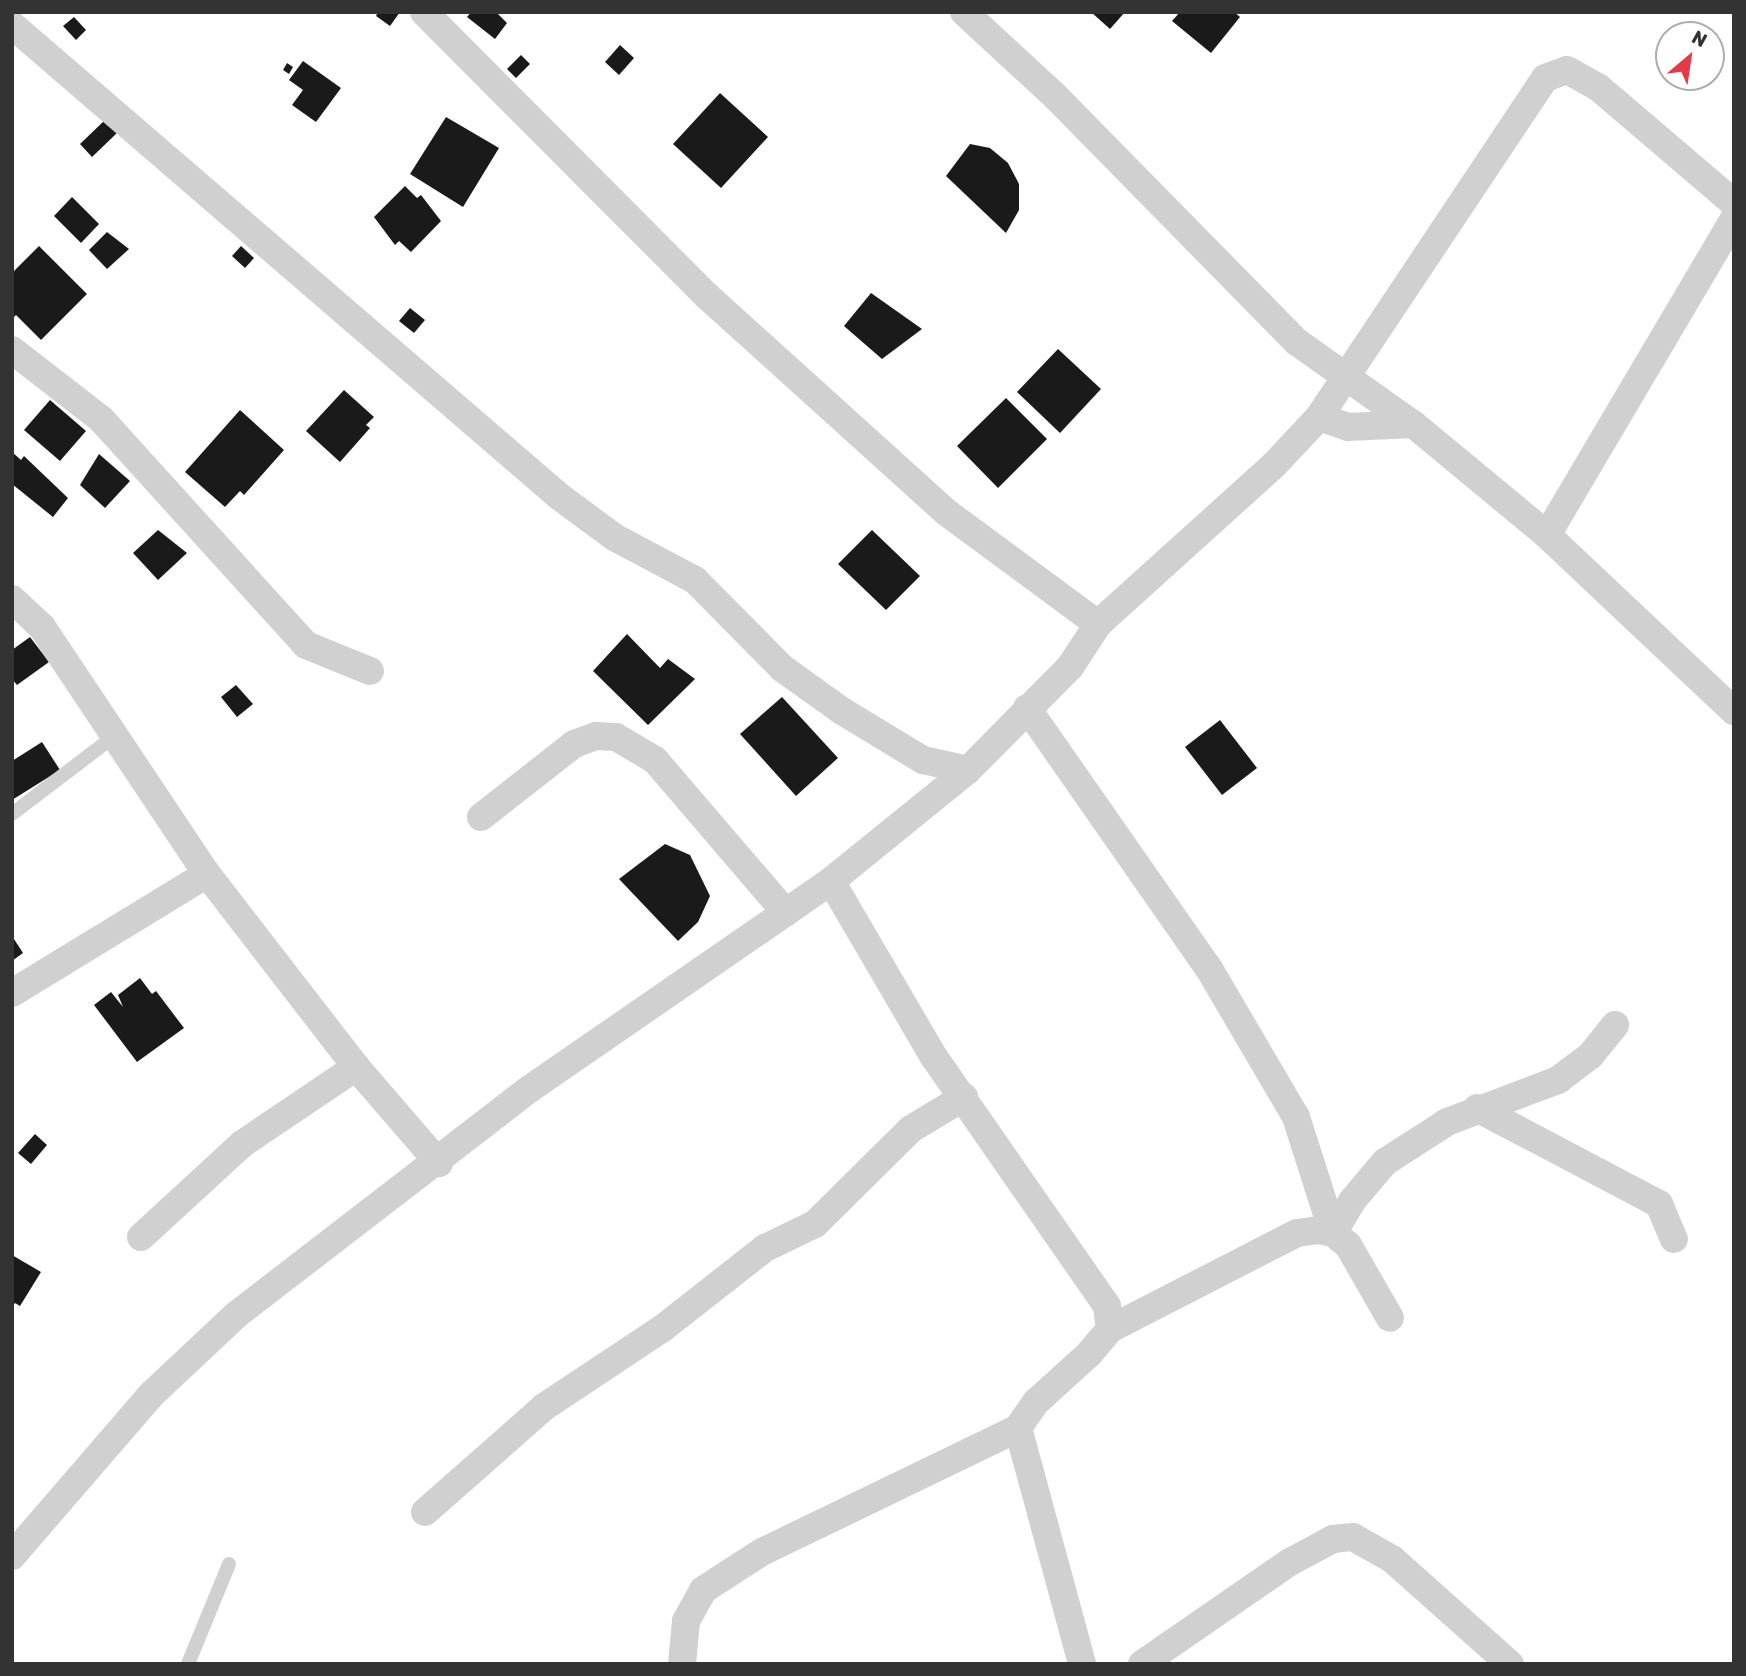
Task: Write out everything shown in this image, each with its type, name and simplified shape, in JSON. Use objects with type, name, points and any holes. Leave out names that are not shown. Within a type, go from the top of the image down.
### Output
[{"type":"street","points":[[424,12],[707,296],[946,512],[1098,624]]},
{"type":"street","points":[[978,17],[1297,342],[1413,424],[1546,535],[1731,703]]},
{"type":"street","points":[[12,25],[560,497],[614,537],[695,580],[782,668],[842,711],[923,760],[968,770]]},
{"type":"street","points":[[12,1556],[152,1394],[236,1315],[439,1163],[531,1088],[831,881],[968,770],[1070,667],[1098,624],[1273,465],[1319,417],[1545,78],[1567,71],[1598,87],[1734,203]]},
{"type":"street","points":[[1546,535],[1734,219]]},
{"type":"street","points":[[12,350],[101,419],[306,645],[370,671]]},
{"type":"street","points":[[1319,417],[1348,427],[1413,424]]},
{"type":"street","points":[[12,599],[42,627],[117,734],[206,874],[356,1067],[439,1163]]},
{"type":"street","points":[[1027,708],[1222,990],[1296,1117],[1333,1233],[1348,1245],[1390,1318]]},
{"type":"street","points":[[481,817],[574,744],[596,736],[616,737],[655,760],[786,913]]},
{"type":"street","points":[[12,993],[206,874]]},
{"type":"street","points":[[831,881],[934,1058],[964,1097],[1005,1164],[1107,1306],[1110,1328]]},
{"type":"street","points":[[1333,1233],[1352,1201],[1385,1162],[1477,1108],[1558,1080],[1590,1056],[1615,1025]]},
{"type":"street","points":[[141,1237],[242,1144],[356,1067]]},
{"type":"street","points":[[425,1512],[544,1407],[663,1328],[765,1248],[815,1224],[911,1129],[964,1097]]},
{"type":"street","points":[[1477,1108],[1659,1204],[1674,1239]]},
{"type":"street","points":[[682,1664],[686,1621],[703,1590],[762,1552],[1018,1428],[1035,1402],[1089,1354],[1110,1328],[1297,1233],[1333,1233]]},
{"type":"street","points":[[1018,1428],[1082,1664]]},
{"type":"street","points":[[1142,1664],[1290,1562],[1333,1539],[1353,1537],[1392,1559],[1510,1664]]},
{"type":"lane","points":[[12,814],[117,734]]},
{"type":"lane","points":[[188,1664],[229,1564]]},
{"type":"building","points":[[378,12],[400,12],[390,26],[376,16]]},
{"type":"building","points":[[471,12],[496,12],[507,23],[495,39],[467,17]]},
{"type":"building","points":[[1091,12],[1125,12],[1110,29]]},
{"type":"building","points":[[1180,12],[1234,12],[1240,17],[1211,53],[1172,21]]},
{"type":"building","points":[[74,17],[86,30],[76,40],[63,26]]},
{"type":"building","points":[[620,45],[634,58],[619,75],[605,62]]},
{"type":"building","points":[[521,55],[530,64],[516,78],[507,69]]},
{"type":"building","points":[[303,61],[341,88],[316,122],[292,105],[303,90],[289,80]]},
{"type":"building","points":[[287,63],[293,67],[289,74],[283,70]]},
{"type":"building","points":[[720,93],[768,137],[721,188],[673,144]]},
{"type":"building","points":[[446,117],[499,148],[463,207],[410,174]]},
{"type":"building","points":[[105,120],[117,133],[92,157],[80,144]]},
{"type":"building","points":[[970,144],[990,148],[1008,163],[1019,184],[1019,210],[1006,233],[946,176]]},
{"type":"building","points":[[405,186],[417,198],[421,195],[441,221],[411,252],[399,241],[395,245],[374,217]]},
{"type":"building","points":[[72,197],[99,224],[81,243],[54,216]]},
{"type":"building","points":[[107,232],[129,249],[107,269],[89,250]]},
{"type":"building","points":[[39,246],[87,294],[41,340],[16,315],[12,319],[12,273]]},
{"type":"building","points":[[241,246],[254,258],[245,268],[232,256]]},
{"type":"building","points":[[871,293],[922,329],[882,359],[844,326]]},
{"type":"building","points":[[410,308],[425,320],[414,333],[399,321]]},
{"type":"building","points":[[1058,349],[1101,389],[1060,433],[1017,392]]},
{"type":"building","points":[[344,390],[374,417],[366,425],[370,428],[340,462],[306,431]]},
{"type":"building","points":[[1006,398],[1047,439],[998,488],[957,446]]},
{"type":"building","points":[[50,400],[86,431],[60,461],[24,430]]},
{"type":"building","points":[[240,410],[284,450],[244,495],[240,491],[225,507],[185,472]]},
{"type":"building","points":[[12,452],[21,460],[24,456],[68,498],[53,517],[12,484]]},
{"type":"building","points":[[99,454],[130,481],[105,508],[80,485]]},
{"type":"building","points":[[158,530],[187,553],[158,580],[133,553]]},
{"type":"building","points":[[872,530],[920,576],[886,610],[838,564]]},
{"type":"building","points":[[627,634],[660,668],[668,659],[695,679],[648,725],[593,671]]},
{"type":"building","points":[[30,637],[49,662],[17,685],[12,679],[12,650]]},
{"type":"building","points":[[236,685],[253,704],[237,717],[221,697]]},
{"type":"building","points":[[782,697],[838,758],[796,796],[740,734]]},
{"type":"building","points":[[1220,720],[1257,768],[1222,795],[1185,747]]},
{"type":"building","points":[[42,742],[60,770],[12,800],[12,761]]},
{"type":"building","points":[[665,844],[690,855],[710,896],[698,922],[678,941],[619,879]]},
{"type":"building","points":[[12,936],[23,953],[12,961]]},
{"type":"building","points":[[140,978],[152,994],[156,991],[184,1028],[137,1062],[94,1005],[111,992],[123,1007],[118,995]]},
{"type":"building","points":[[35,1134],[47,1145],[31,1164],[18,1153]]},
{"type":"building","points":[[12,1255],[41,1272],[20,1306],[15,1303],[12,1308]]}]
